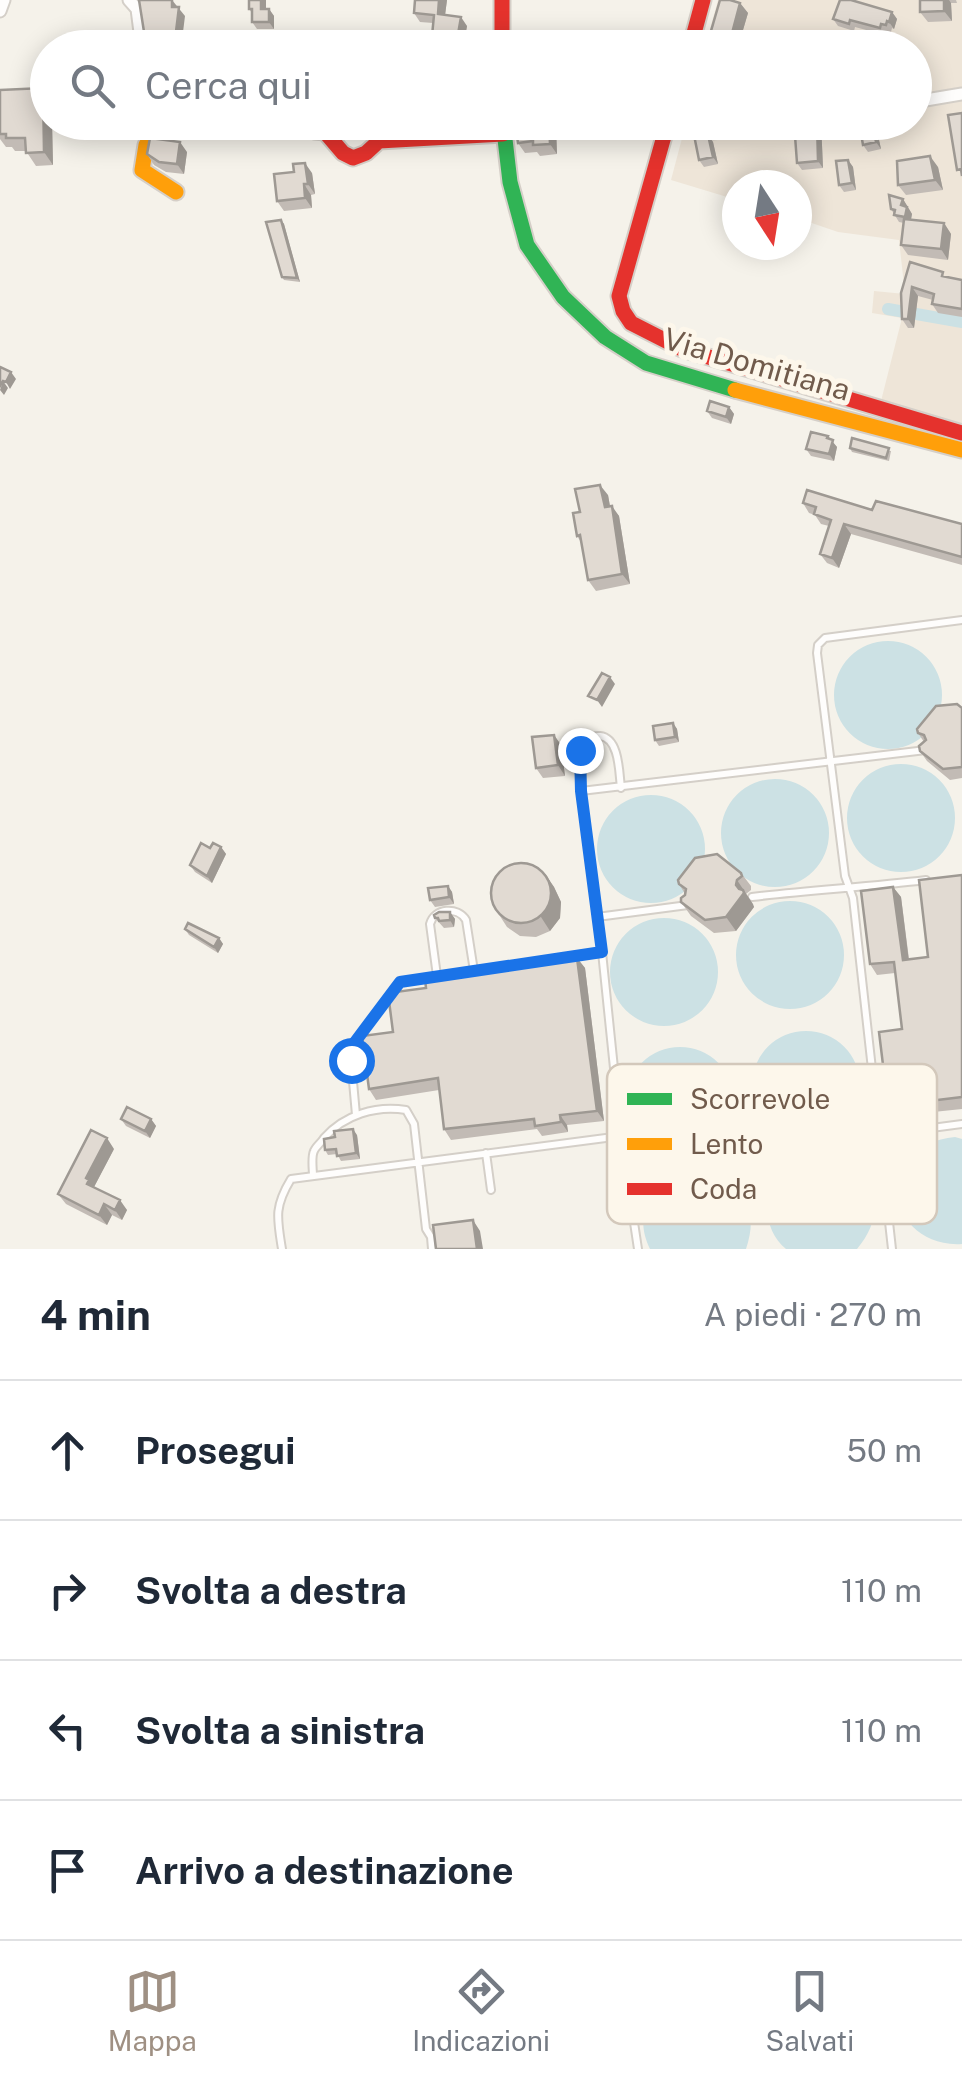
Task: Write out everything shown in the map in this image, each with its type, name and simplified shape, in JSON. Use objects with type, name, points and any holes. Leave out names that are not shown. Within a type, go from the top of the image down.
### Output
[{"type":"street","points":[[0,11],[4,0]]},
{"type":"street","points":[[129,0],[138,9],[140,30]]},
{"type":"street","points":[[502,0],[502,30]]},
{"type":"street","points":[[695,30],[703,0]]},
{"type":"street","points":[[932,99],[962,94]]},
{"type":"street","points":[[149,140],[142,170],[176,192]]},
{"type":"street","points":[[332,140],[345,156],[355,158],[379,140]]},
{"type":"street","name":"Via Domitiana","points":[[505,140],[510,182],[527,245],[563,296],[605,336],[646,363],[962,450]]},
{"type":"street","points":[[664,140],[619,296],[632,323],[682,349],[962,433]]},
{"type":"lane","points":[[871,1064],[853,898],[844,876],[818,645],[825,638],[962,620]]},
{"type":"lane","points":[[614,1064],[581,791],[580,750],[584,743],[596,736],[613,746],[621,788]]},
{"type":"lane","points":[[581,791],[926,750]]},
{"type":"lane","points":[[752,898],[942,878]]},
{"type":"lane","points":[[598,916],[689,905]]},
{"type":"lane","points":[[437,976],[430,924],[436,913],[458,911],[466,920],[474,971]]},
{"type":"lane","points":[[356,1114],[352,1046],[400,982],[602,952]]},
{"type":"lane","points":[[312,1176],[313,1152],[330,1131],[356,1114],[406,1110],[414,1124],[426,1229],[432,1249]]},
{"type":"lane","points":[[937,1127],[962,1124]]},
{"type":"lane","points":[[282,1249],[277,1213],[279,1199],[291,1179],[607,1138]]},
{"type":"lane","points":[[486,1153],[491,1190]]},
{"type":"lane","points":[[635,1224],[638,1249]]},
{"type":"lane","points":[[889,1224],[892,1249]]},
{"type":"shaded area","points":[[718,0],[962,0],[962,426],[881,401],[902,318],[872,313],[874,291],[905,294],[899,240],[838,232],[812,223],[812,170],[722,170],[722,195],[671,180],[682,140],[932,140],[932,30],[710,30]]},
{"type":"shaded area","points":[[888,641],[909,645],[926,657],[938,674],[942,695],[938,716],[926,733],[909,745],[888,749],[867,745],[850,733],[838,716],[834,695],[838,674],[850,657],[867,645]]},
{"type":"shaded area","points":[[901,764],[922,768],[939,780],[951,797],[955,818],[951,839],[939,856],[922,868],[901,872],[880,868],[863,856],[851,839],[847,818],[851,797],[863,780],[880,768]]},
{"type":"shaded area","points":[[775,779],[796,783],[813,795],[825,812],[829,833],[825,854],[813,871],[796,883],[775,887],[754,883],[737,871],[725,854],[721,833],[725,812],[737,795],[754,783]]},
{"type":"shaded area","points":[[651,795],[672,799],[689,811],[701,828],[705,849],[701,870],[689,887],[672,899],[651,903],[630,899],[613,887],[601,870],[597,849],[601,828],[613,811],[630,799]]},
{"type":"shaded area","points":[[790,901],[811,905],[828,917],[840,934],[844,955],[840,976],[828,993],[811,1005],[790,1009],[769,1005],[752,993],[740,976],[736,955],[740,934],[752,917],[769,905]]},
{"type":"shaded area","points":[[664,918],[685,922],[702,934],[714,951],[718,972],[714,993],[702,1010],[685,1022],[664,1026],[643,1022],[626,1010],[614,993],[610,972],[614,951],[626,934],[643,922]]},
{"type":"shaded area","points":[[795,1032],[827,1035],[856,1064],[756,1064],[776,1040]]},
{"type":"shaded area","points":[[680,1047],[701,1051],[718,1063],[641,1064],[659,1051]]},
{"type":"shaded area","points":[[962,1139],[962,1244],[937,1241],[911,1224],[937,1224],[937,1142]]},
{"type":"shaded area","points":[[643,1224],[751,1224],[746,1249],[650,1249]]},
{"type":"shaded area","points":[[770,1224],[871,1224],[857,1249],[786,1249]]},
{"type":"building","points":[[139,0],[172,0],[172,7],[179,7],[176,30],[144,30]]},
{"type":"building","points":[[249,0],[261,0],[261,9],[269,9],[269,22],[252,22]]},
{"type":"building","points":[[415,0],[439,0],[438,14],[461,17],[459,30],[433,30],[434,15],[414,13]]},
{"type":"building","points":[[720,0],[740,3],[733,30],[711,30]]},
{"type":"building","points":[[840,0],[892,12],[889,22],[880,28],[833,19]]},
{"type":"building","points":[[920,0],[944,0],[944,11],[920,12]]},
{"type":"building","points":[[30,89],[30,140],[44,140],[44,152],[26,153],[25,138],[6,138],[6,134],[0,134],[0,90]]},
{"type":"building","points":[[962,113],[962,176],[961,169],[957,170],[948,115]]},
{"type":"building","points":[[150,140],[180,142],[177,164],[159,162],[147,154]]},
{"type":"building","points":[[518,140],[550,140],[550,144],[533,145],[533,141]]},
{"type":"building","points":[[695,140],[709,140],[713,157],[699,160]]},
{"type":"building","points":[[795,140],[817,140],[818,161],[797,163]]},
{"type":"building","points":[[930,156],[935,180],[898,185],[897,161]]},
{"type":"building","points":[[848,160],[852,183],[839,185],[836,161]]},
{"type":"building","points":[[305,163],[305,198],[277,201],[274,174],[294,172],[293,164]]},
{"type":"building","points":[[889,195],[903,199],[901,205],[907,207],[905,217],[894,215]]},
{"type":"building","points":[[904,219],[944,223],[941,249],[901,245]]},
{"type":"building","points":[[281,220],[297,278],[282,277],[266,222]]},
{"type":"building","points":[[910,262],[962,280],[962,309],[932,304],[934,294],[912,287],[908,319],[902,319],[901,293]]},
{"type":"building","points":[[0,367],[11,372],[0,386]]},
{"type":"building","points":[[710,401],[729,407],[726,417],[707,411]]},
{"type":"building","points":[[811,432],[833,440],[829,454],[806,449]]},
{"type":"building","points":[[852,438],[889,448],[886,458],[850,448]]},
{"type":"building","points":[[600,485],[605,507],[612,506],[622,574],[588,580],[573,513],[580,512],[575,489]]},
{"type":"building","points":[[807,490],[872,510],[876,501],[962,524],[962,557],[844,524],[832,558],[820,554],[831,520],[814,514],[816,507],[803,503]]},
{"type":"building","points":[[602,673],[610,677],[597,700],[588,696]]},
{"type":"building","points":[[957,704],[962,708],[962,767],[943,769],[920,751],[919,746],[926,740],[917,729],[936,706]]},
{"type":"building","points":[[673,723],[675,737],[655,740],[653,726]]},
{"type":"building","points":[[554,735],[558,765],[536,768],[532,737]]},
{"type":"building","points":[[201,843],[210,848],[213,843],[221,847],[207,876],[190,865]]},
{"type":"building","points":[[717,854],[741,873],[736,885],[744,893],[726,917],[705,920],[681,902],[686,889],[678,880],[695,858]]},
{"type":"building","points":[[521,863],[542,872],[551,893],[542,914],[521,923],[500,914],[491,893],[500,872]]},
{"type":"building","points":[[962,875],[962,1097],[937,1100],[937,1064],[883,1064],[879,1032],[902,1029],[894,962],[870,964],[861,891],[893,887],[903,960],[928,957],[919,880]]},
{"type":"building","points":[[448,886],[449,897],[430,900],[428,888]]},
{"type":"building","points":[[450,912],[450,920],[439,921],[434,915]]},
{"type":"building","points":[[188,923],[219,938],[214,947],[185,929]]},
{"type":"building","points":[[577,958],[597,1111],[560,1115],[561,1122],[535,1126],[534,1119],[444,1129],[438,1078],[369,1089],[362,1036],[393,1032],[388,993],[426,988],[425,979]]},
{"type":"building","points":[[127,1107],[151,1119],[145,1131],[121,1119]]},
{"type":"building","points":[[353,1129],[356,1153],[337,1156],[336,1149],[325,1150],[324,1139],[335,1137],[334,1131]]},
{"type":"building","points":[[91,1130],[107,1138],[86,1178],[87,1184],[120,1200],[115,1210],[104,1204],[99,1215],[58,1194]]},
{"type":"building","points":[[473,1220],[477,1249],[436,1249],[433,1225]]},
{"type":"waterway","points":[[888,309],[962,322]]},
{"type":"traffic: fast","points":[[505,140],[510,182],[527,245],[563,297],[605,337],[646,363],[735,390]]},
{"type":"traffic: slow","points":[[149,140],[142,170],[176,192]]},
{"type":"traffic: slow","points":[[735,390],[962,450]]},
{"type":"traffic: jam","points":[[502,0],[502,30]]},
{"type":"traffic: jam","points":[[695,30],[703,0]]},
{"type":"traffic: jam","points":[[332,140],[353,158],[379,141],[397,140]]},
{"type":"traffic: jam","points":[[663,140],[619,296],[631,323],[682,349],[962,433]]},
{"type":"route","points":[[351,1060],[352,1046],[400,982],[602,952],[581,791],[580,750]]}]
